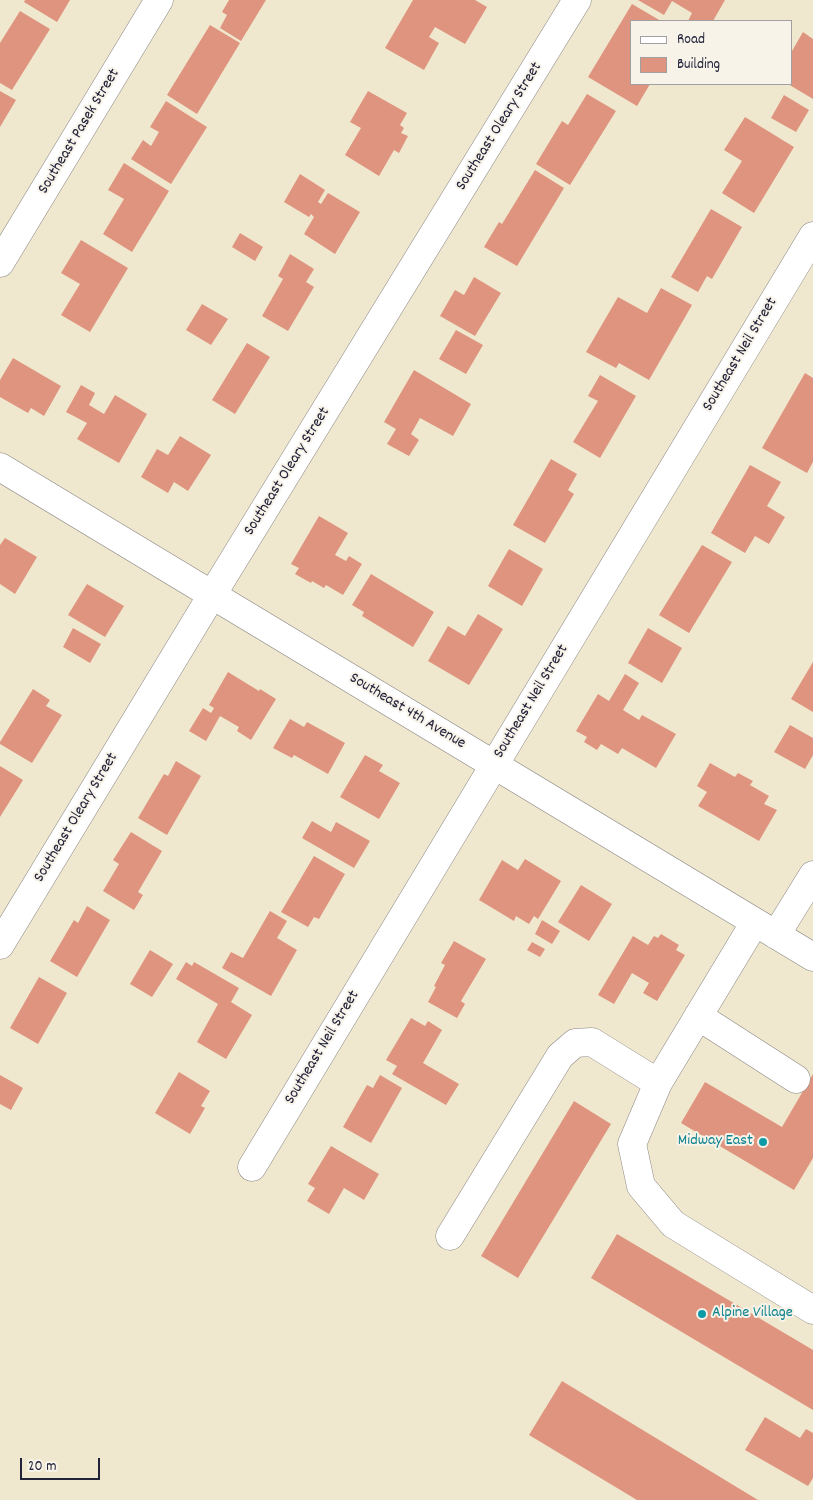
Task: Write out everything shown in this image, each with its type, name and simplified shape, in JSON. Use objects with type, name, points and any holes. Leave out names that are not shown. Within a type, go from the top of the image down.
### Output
[{"type":"street","name":"Southeast Pasek Street","points":[[0,263],[159,0]]},
{"type":"street","name":"Southeast Oleary Street","points":[[0,945],[577,0]]},
{"type":"street","name":"Southeast Neil Street","points":[[252,1167],[813,236]]},
{"type":"street","name":"Southeast 4th Avenue","points":[[0,467],[813,957]]},
{"type":"street","points":[[813,875],[766,928],[698,1016],[658,1083],[632,1144],[641,1186],[672,1224],[813,1310]]},
{"type":"street","points":[[698,1016],[796,1079]]},
{"type":"street","points":[[450,1236],[560,1056],[575,1043],[592,1042],[658,1083]]},
{"type":"building","points":[[25,0],[70,0],[57,22],[24,2]]},
{"type":"building","points":[[229,0],[266,0],[241,41],[220,28],[227,15],[222,12]]},
{"type":"building","points":[[413,0],[475,0],[487,7],[465,44],[435,27],[429,37],[439,43],[424,70],[385,48]]},
{"type":"building","points":[[638,0],[725,0],[714,20],[688,20],[692,13],[672,1],[664,15]]},
{"type":"building","points":[[632,4],[659,20],[630,20],[630,85],[649,85],[637,106],[588,77]]},
{"type":"building","points":[[20,11],[50,29],[12,90],[0,83],[0,43]]},
{"type":"building","points":[[210,25],[240,43],[197,114],[167,95]]},
{"type":"building","points":[[803,32],[813,39],[813,99],[790,85],[793,85],[793,49]]},
{"type":"building","points":[[0,91],[16,100],[0,127]]},
{"type":"building","points":[[368,91],[407,113],[400,125],[404,128],[401,133],[408,136],[399,153],[394,150],[379,176],[345,155],[361,128],[350,122]]},
{"type":"building","points":[[587,94],[616,111],[570,185],[536,164],[562,121],[568,125]]},
{"type":"building","points":[[784,95],[809,110],[796,132],[771,118]]},
{"type":"building","points":[[166,101],[207,127],[171,184],[131,159],[143,140],[151,146],[159,132],[150,127]]},
{"type":"building","points":[[745,117],[794,147],[754,213],[722,193],[742,161],[724,150]]},
{"type":"building","points":[[124,163],[169,191],[132,252],[103,234],[124,199],[108,190]]},
{"type":"building","points":[[535,170],[564,188],[517,266],[484,247],[499,222],[502,224]]},
{"type":"building","points":[[300,174],[325,190],[318,202],[321,204],[328,193],[360,212],[335,254],[304,234],[314,217],[311,214],[309,217],[284,202]]},
{"type":"building","points":[[711,209],[742,227],[712,279],[707,276],[698,292],[671,277]]},
{"type":"building","points":[[240,233],[263,247],[255,261],[232,247]]},
{"type":"building","points":[[81,240],[128,268],[90,332],[61,315],[80,284],[61,273]]},
{"type":"building","points":[[290,254],[314,269],[306,282],[314,287],[288,331],[262,316],[283,279],[278,276]]},
{"type":"building","points":[[474,277],[501,293],[475,336],[440,316],[455,290],[464,295]]},
{"type":"building","points":[[661,288],[692,305],[649,380],[619,363],[616,368],[586,352],[618,297],[647,313]]},
{"type":"building","points":[[202,304],[228,319],[211,345],[186,330]]},
{"type":"building","points":[[456,330],[483,345],[466,374],[439,359]]},
{"type":"building","points":[[247,343],[270,357],[235,414],[212,400]]},
{"type":"building","points":[[13,358],[61,386],[44,416],[31,408],[28,413],[0,397],[0,380]]},
{"type":"building","points":[[414,370],[471,404],[453,436],[420,418],[411,434],[419,440],[409,456],[387,444],[396,429],[384,422]]},
{"type":"building","points":[[805,373],[813,378],[813,462],[807,473],[762,448]]},
{"type":"building","points":[[600,375],[636,396],[600,458],[573,442],[598,401],[588,396]]},
{"type":"building","points":[[81,385],[95,393],[89,405],[104,414],[115,395],[147,414],[119,463],[77,439],[87,423],[66,412]]},
{"type":"building","points":[[180,436],[211,455],[188,491],[174,482],[168,493],[141,477],[157,449],[168,455]]},
{"type":"building","points":[[551,459],[577,474],[568,490],[574,494],[545,543],[513,525]]},
{"type":"building","points":[[750,465],[781,482],[767,506],[785,517],[769,544],[755,536],[745,553],[711,533]]},
{"type":"building","points":[[319,516],[348,533],[335,555],[346,561],[349,556],[362,564],[343,595],[326,585],[324,588],[295,574],[299,568],[291,564]]},
{"type":"building","points":[[5,538],[37,557],[15,594],[0,584],[0,545]]},
{"type":"building","points":[[702,545],[732,562],[689,633],[659,615]]},
{"type":"building","points":[[509,549],[543,569],[522,606],[488,586]]},
{"type":"building","points":[[371,574],[434,612],[413,647],[362,616],[364,612],[352,605]]},
{"type":"building","points":[[87,584],[124,606],[105,637],[68,615]]},
{"type":"building","points":[[478,614],[503,629],[469,685],[428,661],[448,626],[465,636]]},
{"type":"building","points":[[73,628],[101,644],[90,663],[63,647]]},
{"type":"building","points":[[648,628],[682,648],[662,683],[628,663]]},
{"type":"building","points":[[813,662],[813,712],[791,699]]},
{"type":"building","points":[[228,672],[276,699],[251,740],[237,731],[239,727],[220,716],[206,741],[189,731],[203,708],[211,713],[214,708],[209,705]]},
{"type":"building","points":[[625,674],[639,683],[623,710],[639,720],[642,715],[676,734],[656,768],[622,748],[618,754],[601,744],[597,750],[584,742],[587,737],[576,731],[598,694],[609,701]]},
{"type":"building","points":[[33,689],[50,700],[46,706],[62,715],[32,763],[0,744],[0,742]]},
{"type":"building","points":[[290,719],[304,727],[307,722],[345,743],[328,774],[294,755],[292,758],[273,748]]},
{"type":"building","points":[[790,725],[813,738],[813,755],[805,769],[774,752]]},
{"type":"building","points":[[365,755],[383,765],[379,771],[400,783],[379,819],[340,797]]},
{"type":"building","points":[[176,761],[201,776],[167,835],[138,818],[164,774],[168,776]]},
{"type":"building","points":[[710,763],[735,777],[738,773],[753,781],[750,785],[769,796],[764,804],[777,810],[759,841],[698,806],[707,792],[697,786]]},
{"type":"building","points":[[0,766],[23,780],[0,817]]},
{"type":"building","points":[[312,821],[331,832],[336,822],[370,841],[354,868],[302,838]]},
{"type":"building","points":[[131,832],[162,851],[138,892],[143,895],[134,910],[103,891],[119,864],[113,860]]},
{"type":"building","points":[[314,856],[345,874],[319,919],[314,917],[308,927],[281,912]]},
{"type":"building","points":[[525,859],[561,881],[538,919],[534,916],[529,924],[516,916],[514,921],[479,900],[502,860],[518,870]]},
{"type":"building","points":[[581,885],[612,904],[589,941],[558,922]]},
{"type":"building","points":[[87,906],[110,920],[77,977],[50,961],[74,920],[78,923]]},
{"type":"building","points":[[270,911],[287,921],[277,938],[297,950],[271,996],[222,968],[231,952],[243,958]]},
{"type":"building","points":[[542,920],[560,931],[552,944],[535,934]]},
{"type":"building","points":[[661,934],[679,945],[676,950],[685,955],[657,1001],[643,993],[649,983],[632,973],[614,1004],[598,995],[633,936],[648,945],[654,936],[658,938]]},
{"type":"building","points":[[454,941],[486,959],[461,1001],[465,1004],[457,1018],[428,1002],[445,965],[441,963]]},
{"type":"building","points":[[532,942],[545,949],[540,957],[527,950]]},
{"type":"building","points":[[150,950],[173,964],[152,997],[130,984]]},
{"type":"building","points":[[186,962],[192,966],[194,962],[239,988],[231,1002],[252,1015],[226,1059],[197,1042],[218,1004],[176,979]]},
{"type":"building","points":[[39,977],[67,993],[38,1044],[10,1028]]},
{"type":"building","points":[[411,1018],[425,1026],[428,1021],[442,1030],[423,1063],[459,1084],[446,1105],[392,1074],[397,1066],[386,1060]]},
{"type":"building","points":[[179,1072],[210,1091],[201,1106],[205,1108],[190,1134],[155,1113]]},
{"type":"building","name":"Midway East","points":[[813,1074],[813,1158],[794,1190],[681,1123],[705,1082],[782,1127]]},
{"type":"building","points":[[0,1075],[23,1088],[11,1110],[0,1104]]},
{"type":"building","points":[[380,1075],[402,1088],[371,1143],[343,1127],[367,1085],[373,1088]]},
{"type":"building","points":[[574,1101],[611,1124],[518,1278],[481,1256]]},
{"type":"building","points":[[331,1146],[379,1174],[364,1200],[344,1188],[329,1214],[307,1201],[315,1188],[308,1184]]},
{"type":"building","name":"Alpine Village","points":[[617,1234],[813,1350],[813,1410],[591,1278]]},
{"type":"building","points":[[562,1381],[758,1500],[637,1500],[529,1435]]},
{"type":"building","points":[[765,1417],[800,1438],[806,1429],[813,1433],[813,1478],[808,1486],[745,1450]]},
{"type":"place","name":"Midway East","points":[[763,1142]]},
{"type":"place","name":"Alpine Village","points":[[702,1314]]}]
